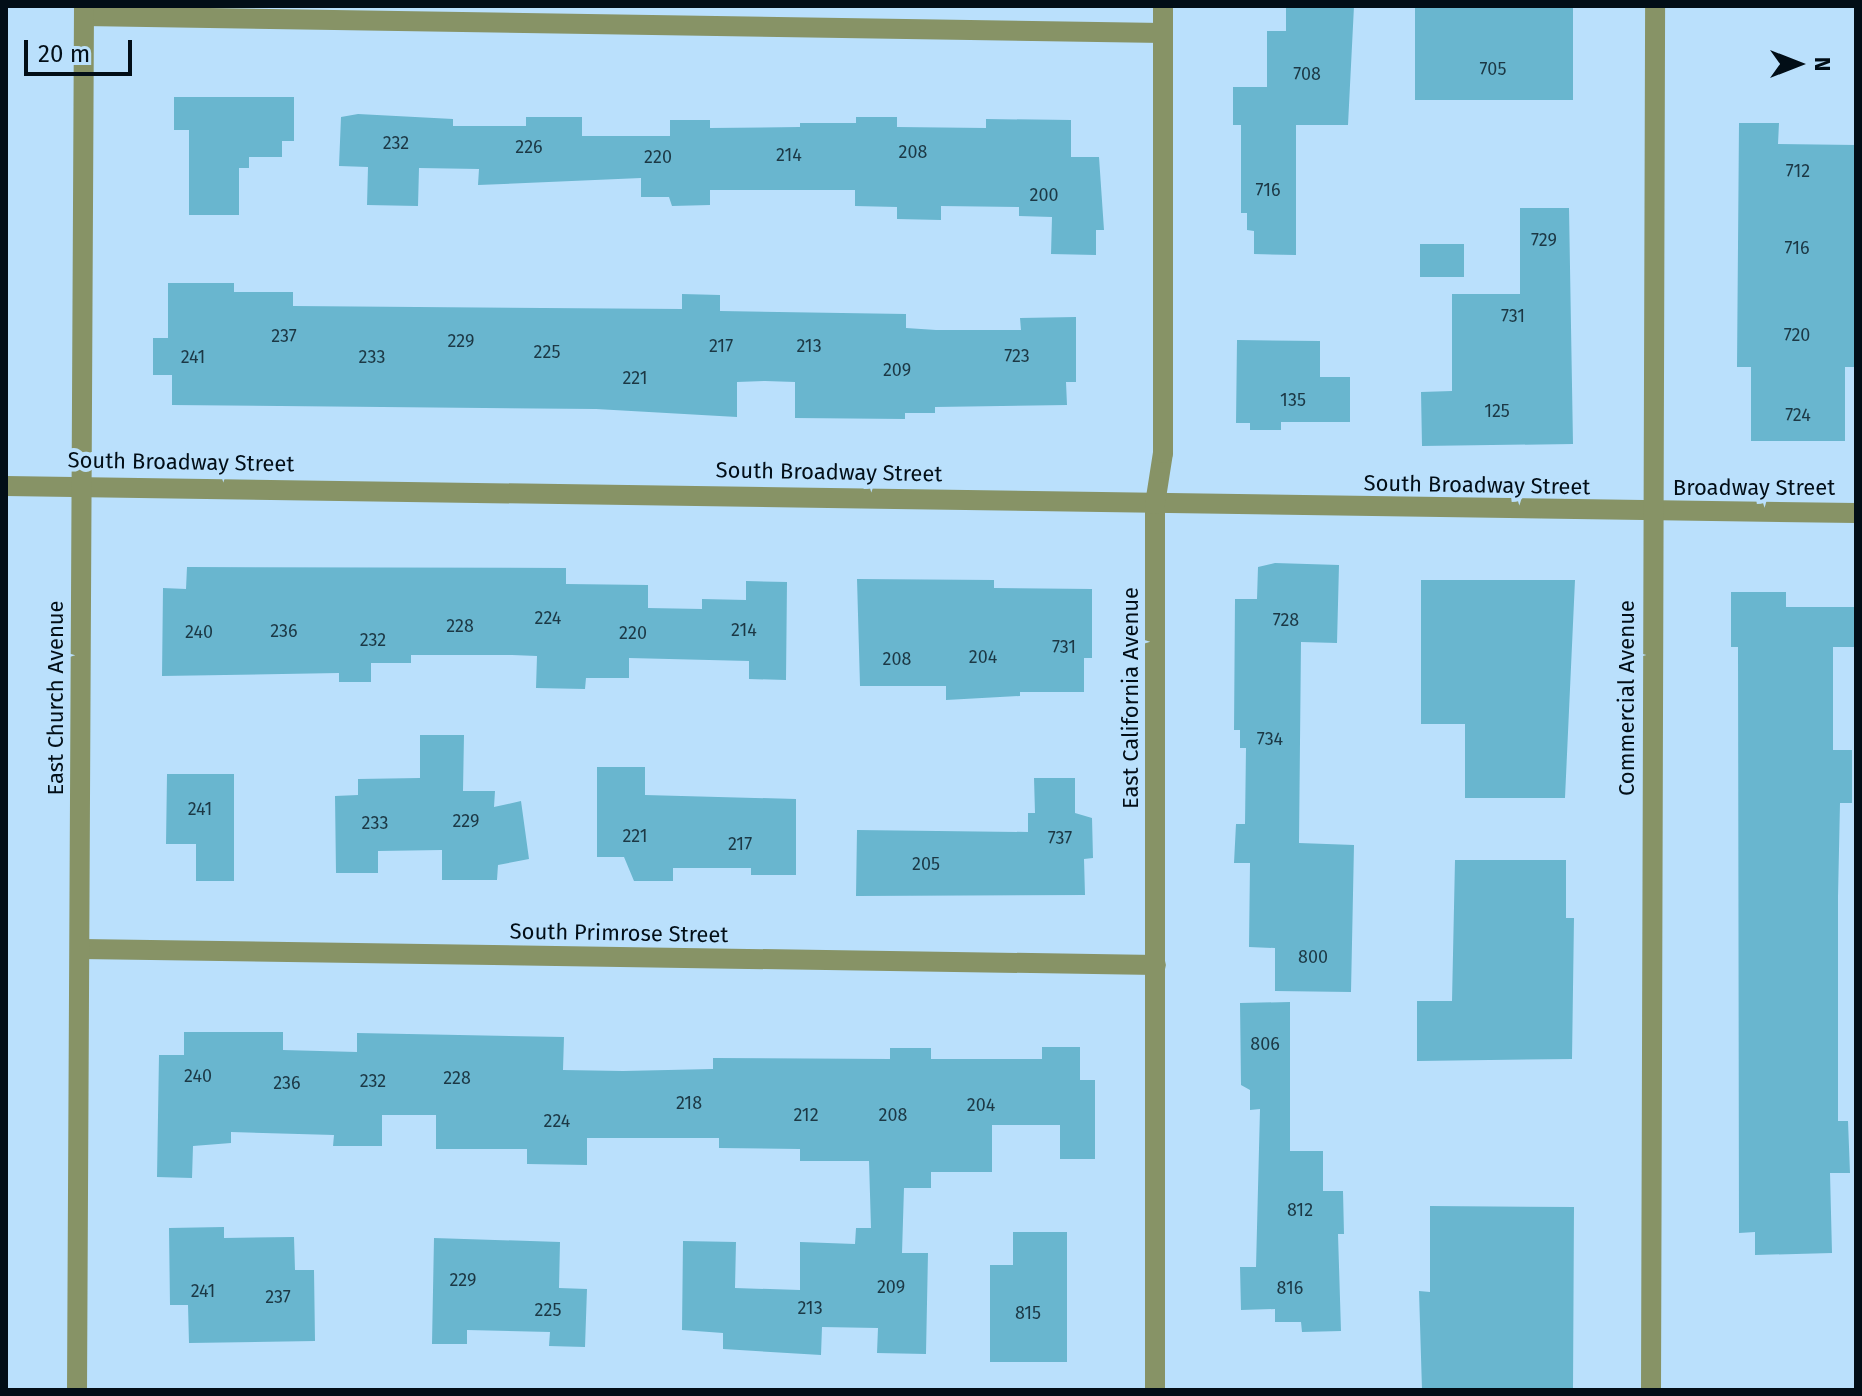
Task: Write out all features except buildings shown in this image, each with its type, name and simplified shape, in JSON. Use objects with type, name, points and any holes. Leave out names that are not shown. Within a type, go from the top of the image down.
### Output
[{"type":"street","name":"East California Avenue","points":[[1155,1390],[1155,504],[1163,453],[1163,6]]},
{"type":"street","name":"Commercial Avenue","points":[[1651,1390],[1651,512],[1655,6]]},
{"type":"street","points":[[84,11],[1163,33]]},
{"type":"street","name":"East Church Avenue","points":[[77,1390],[84,11]]},
{"type":"street","name":"South Broadway Street","points":[[6,486],[1651,512]]},
{"type":"street","name":"Broadway Street","points":[[1651,512],[1856,513]]},
{"type":"street","name":"South Primrose Street","points":[[81,949],[1156,965]]}]
